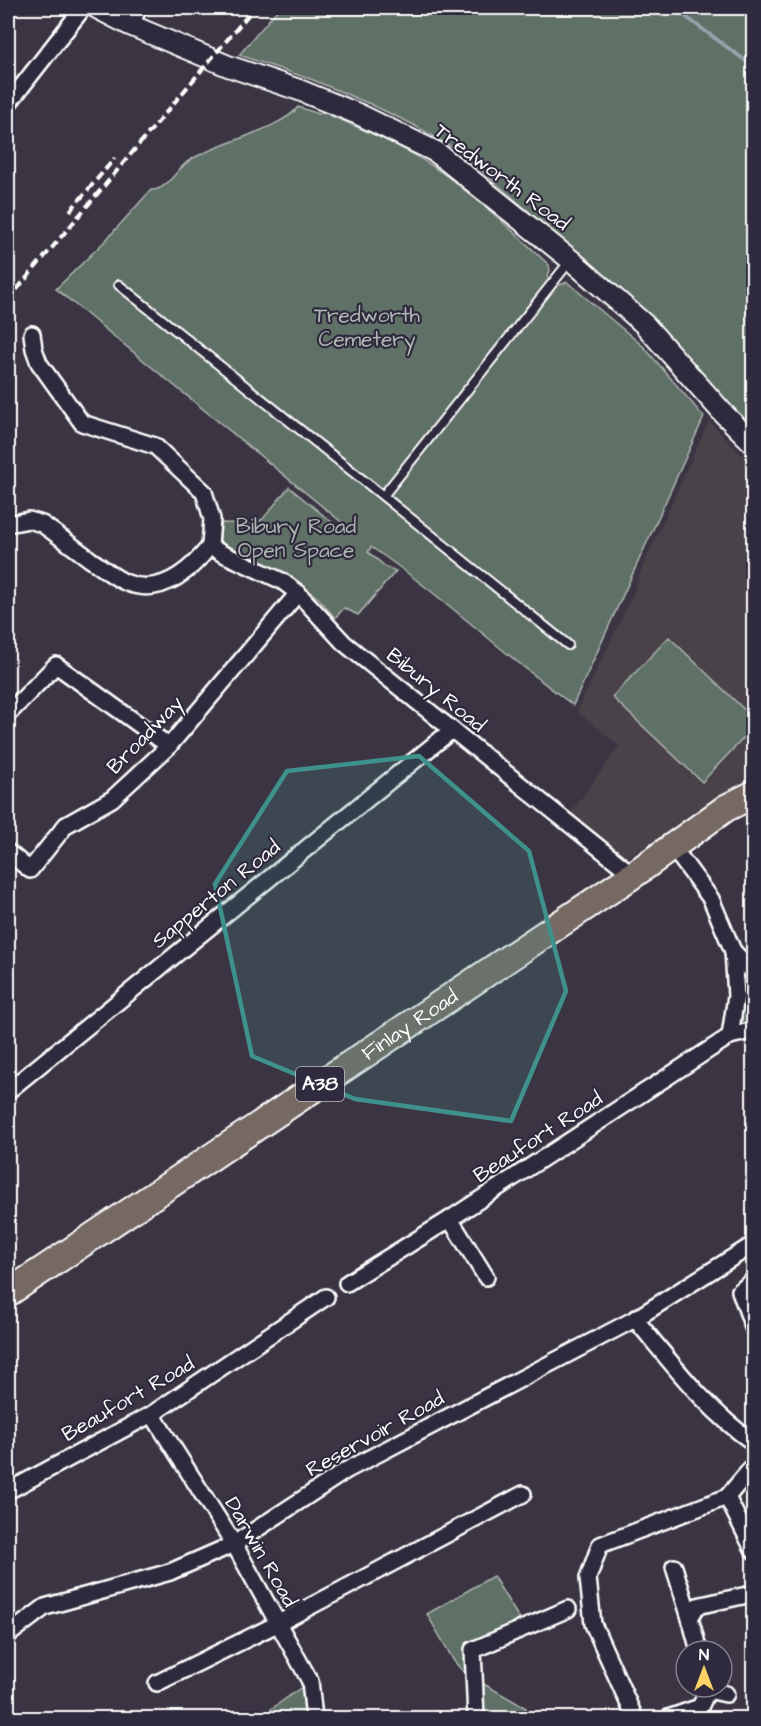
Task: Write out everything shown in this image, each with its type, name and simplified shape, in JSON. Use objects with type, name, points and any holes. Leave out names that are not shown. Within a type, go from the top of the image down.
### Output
[{"type":"highway","name":"A38","points":[[633,875],[726,808],[747,797]]},
{"type":"highway","name":"A38","points":[[633,875],[677,853],[732,814],[747,797]]},
{"type":"highway","name":"Finlay Road","points":[[8,1293],[633,875]]},
{"type":"street","points":[[8,104],[83,8]]},
{"type":"street","name":"Tredworth Road","points":[[97,8],[135,16],[228,66],[299,90],[358,114],[436,152],[571,260],[644,324],[753,444]]},
{"type":"street","points":[[8,524],[29,520],[42,524],[126,583],[144,586],[163,584],[180,576],[210,546],[212,519],[204,492],[155,446],[82,423],[39,363],[32,334]]},
{"type":"street","name":"Bibury Road","points":[[210,546],[282,581],[298,593],[344,643],[633,875]]},
{"type":"street","name":"Broadway","points":[[8,852],[30,870],[66,825],[112,799],[169,746],[298,593]]},
{"type":"street","points":[[8,714],[56,665],[169,746]]},
{"type":"street","name":"Sapperton Road","points":[[8,1091],[452,730]]},
{"type":"street","points":[[677,853],[711,899],[733,951],[736,996],[730,1036]]},
{"type":"street","points":[[733,951],[753,973]]},
{"type":"street","name":"Beaufort Road","points":[[347,1283],[450,1220],[730,1036],[753,1030]]},
{"type":"street","points":[[450,1220],[486,1277]]},
{"type":"street","name":"Reservoir Road","points":[[8,1635],[45,1607],[170,1572],[234,1544],[347,1470],[635,1319],[753,1244]]},
{"type":"street","points":[[751,1282],[740,1292],[753,1330]]},
{"type":"street","name":"Beaufort Road","points":[[8,1491],[152,1414],[326,1297]]},
{"type":"street","points":[[635,1319],[686,1380],[753,1443]]},
{"type":"street","name":"Darwin Road","points":[[152,1414],[234,1544],[310,1681],[314,1719]]},
{"type":"street","points":[[635,1719],[593,1624],[588,1578],[600,1545],[727,1497],[753,1465]]},
{"type":"street","points":[[158,1683],[277,1624],[523,1494]]},
{"type":"street","points":[[727,1497],[753,1551]]},
{"type":"street","points":[[675,1567],[696,1639]]},
{"type":"street","points":[[690,1618],[697,1606],[747,1595]]},
{"type":"street","points":[[476,1719],[473,1650],[568,1610]]},
{"type":"street","points":[[668,1719],[700,1707],[703,1699]]},
{"type":"lane","points":[[384,496],[571,260]]},
{"type":"lane","points":[[119,285],[568,645]]},
{"type":"highlighted area","points":[[419,756],[529,851],[566,991],[511,1121],[355,1099],[252,1056],[215,884],[287,771]]},
{"type":"shaded area","points":[[709,421],[753,467],[753,774],[668,834],[628,856],[620,854],[570,814],[619,746],[577,711],[634,592],[642,568]]},
{"type":"green space","points":[[279,8],[753,8],[753,430],[724,401],[675,342],[645,311],[457,150],[412,124],[370,104],[313,80],[239,55]]},
{"type":"green space","name":"Tredworth Cemetery","points":[[298,107],[319,114],[323,112],[379,137],[421,159],[464,189],[549,265],[550,271],[547,276],[560,285],[567,282],[644,347],[704,417],[573,705],[423,585],[371,547],[368,552],[386,567],[396,571],[358,615],[344,608],[335,618],[319,599],[289,575],[221,543],[219,538],[222,523],[252,524],[263,519],[289,487],[345,533],[350,529],[56,289],[106,240],[151,190],[162,187],[190,160],[278,122]]},
{"type":"green space","points":[[669,637],[753,718],[753,728],[702,782],[612,697]]},
{"type":"green space","points":[[742,974],[753,982],[753,1023],[741,1026],[739,1024],[742,1007]]},
{"type":"green space","points":[[493,1576],[525,1628],[473,1650],[475,1679],[526,1708],[526,1718],[476,1718],[475,1690],[454,1661],[427,1614]]},
{"type":"green space","points":[[310,1681],[314,1718],[259,1718]]},
{"type":"waterway","points":[[674,8],[754,67]]},
{"type":"railway","points":[[8,300],[254,8]]},
{"type":"railway","points":[[70,211],[115,158]]},
{"type":"park label","name":"Bibury Road Open Space","points":[[296,538]]}]
